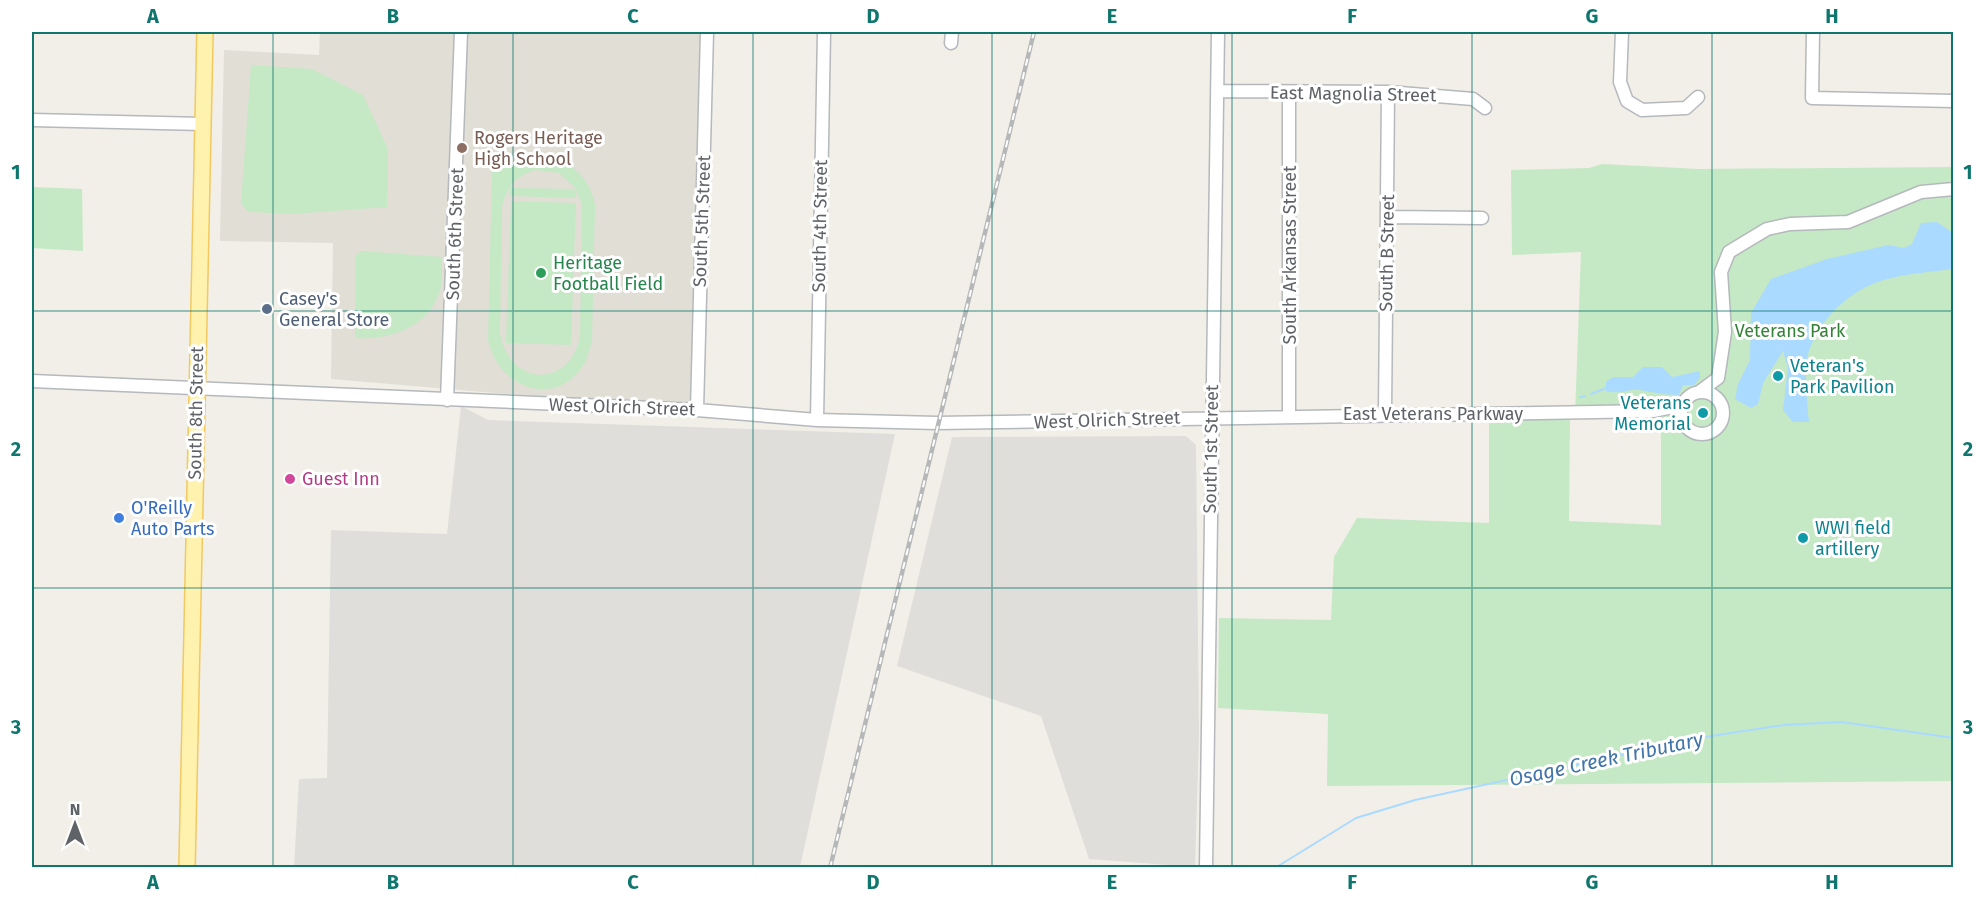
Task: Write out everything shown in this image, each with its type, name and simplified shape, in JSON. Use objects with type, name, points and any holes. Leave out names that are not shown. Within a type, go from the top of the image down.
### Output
[{"type":"main road","name":"South 8th Street","points":[[187,867],[205,32]]},
{"type":"street","name":"South 6th Street","points":[[447,400],[461,32]]},
{"type":"street","name":"South 5th Street","points":[[697,410],[707,32]]},
{"type":"street","name":"South 4th Street","points":[[817,420],[824,32]]},
{"type":"street","name":"South 1st Street","points":[[1206,867],[1218,32]]},
{"type":"street","points":[[1622,32],[1620,82],[1627,101],[1642,110],[1686,108],[1698,97]]},
{"type":"street","points":[[1813,32],[1812,98],[1953,101]]},
{"type":"street","name":"East Magnolia Street","points":[[1217,91],[1388,92],[1473,99],[1485,108]]},
{"type":"street","name":"South B Street","points":[[1385,414],[1388,92]]},
{"type":"street","name":"South Arkansas Street","points":[[1288,417],[1289,93]]},
{"type":"street","points":[[32,120],[203,124]]},
{"type":"street","points":[[1718,398],[1716,381],[1725,332],[1721,272],[1729,252],[1767,229],[1799,223],[1848,222],[1921,192],[1953,189]]},
{"type":"street","points":[[1388,217],[1482,218]]},
{"type":"street","name":"West Olrich Street","points":[[32,381],[697,410],[817,420],[1040,423],[1212,417]]},
{"type":"street","name":"East Veterans Parkway","points":[[1212,417],[1653,411],[1682,405],[1691,394],[1699,392],[1716,381]]},
{"type":"street","points":[[1699,392],[1712,394],[1718,398]]},
{"type":"street","name":"East Veterans Parkway","points":[[1653,411],[1683,424],[1695,434],[1714,431],[1724,415],[1718,398]]},
{"type":"street","points":[[1682,405],[1683,424]]},
{"type":"shaded area","name":"Rogers Heritage High School","points":[[320,32],[703,32],[697,410],[331,379],[333,243],[220,241],[224,50],[319,55]]},
{"type":"shaded area","points":[[461,406],[488,420],[895,434],[800,867],[294,867],[299,779],[327,778],[331,530],[447,534]]},
{"type":"shaded area","points":[[1186,436],[1196,445],[1199,735],[1195,867],[1089,859],[1041,716],[897,666],[952,437]]},
{"type":"green space","points":[[251,65],[312,69],[363,95],[388,149],[387,207],[292,214],[248,212],[241,203]]},
{"type":"green space","points":[[535,156],[557,160],[581,175],[587,183],[595,204],[592,342],[585,362],[572,378],[558,386],[544,389],[529,387],[515,381],[503,370],[494,356],[488,339],[492,170],[509,167]],"holes":[[[536,170],[559,173],[576,189],[510,188],[523,175]],[[510,188],[510,196],[576,198],[576,190],[581,202],[580,336],[574,353],[565,366],[553,373],[540,375],[527,372],[515,364],[506,351],[500,334],[502,206]]]},
{"type":"green space","name":"Veterans Park","points":[[1602,164],[1699,169],[1953,167],[1953,781],[1327,786],[1328,714],[1218,708],[1219,618],[1331,620],[1334,557],[1357,518],[1489,523],[1489,413],[1570,413],[1569,521],[1661,525],[1661,432],[1652,417],[1575,417],[1581,252],[1512,255],[1511,170],[1589,168]]},
{"type":"green space","points":[[32,187],[82,189],[83,251],[32,248]]},
{"type":"green space","name":"Heritage Football Field","points":[[511,201],[576,203],[571,345],[506,343]]},
{"type":"green space","points":[[361,251],[442,257],[441,285],[429,311],[420,321],[396,333],[355,338],[355,256]]},
{"type":"water","points":[[1937,222],[1953,233],[1952,269],[1907,275],[1866,287],[1842,303],[1823,324],[1808,355],[1806,384],[1809,422],[1793,422],[1783,410],[1788,368],[1783,351],[1763,383],[1758,404],[1751,408],[1735,399],[1738,384],[1750,360],[1751,313],[1771,279],[1827,259],[1889,245],[1904,248],[1912,244],[1921,223]]},
{"type":"water","points":[[1643,367],[1662,367],[1672,377],[1700,371],[1700,378],[1694,385],[1683,385],[1679,395],[1636,390],[1606,391],[1606,382],[1613,377],[1633,377]]},
{"type":"waterway","points":[[1591,394],[1606,388]]},
{"type":"waterway","points":[[1580,397],[1585,396]]},
{"type":"waterway","name":"Osage Creek Tributary","points":[[1275,868],[1356,818],[1415,800],[1698,738],[1784,725],[1841,722],[1954,738]]},
{"type":"railway","points":[[830,868],[1034,32]]},
{"type":"place","name":"Rogers Heritage High School","points":[[462,148]]},
{"type":"place","name":"Heritage Football Field","points":[[541,273]]},
{"type":"place","name":"Casey's General Store","points":[[267,309]]},
{"type":"place","name":"Veteran's Park Pavilion","points":[[1778,376]]},
{"type":"place","name":"Veterans Memorial","points":[[1703,413]]},
{"type":"place","name":"Guest Inn","points":[[290,479]]},
{"type":"place","name":"O'Reilly Auto Parts","points":[[119,518]]},
{"type":"place","name":"WWI field artillery","points":[[1803,538]]}]
